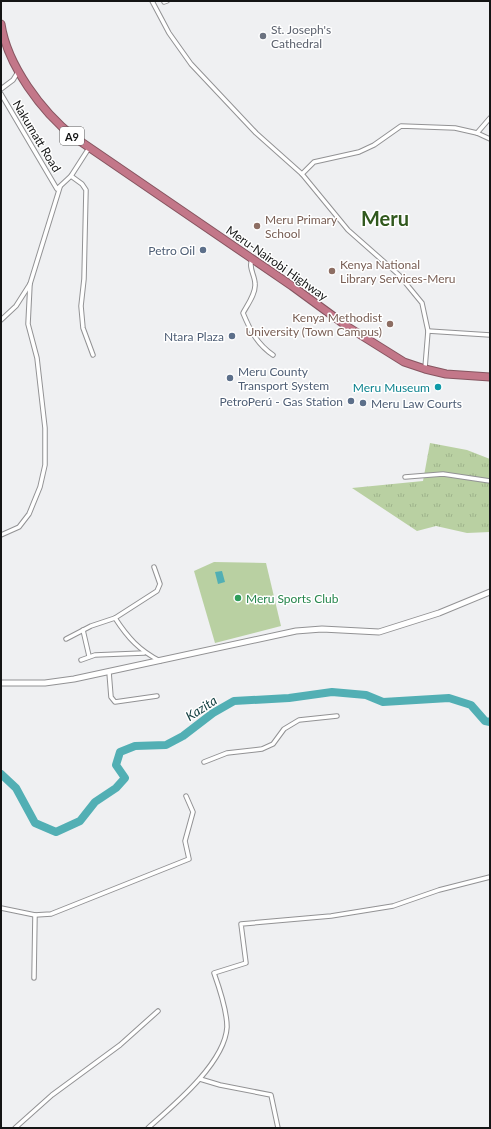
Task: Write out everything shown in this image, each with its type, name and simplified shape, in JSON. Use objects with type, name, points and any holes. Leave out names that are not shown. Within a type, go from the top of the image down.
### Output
[{"type":"highway","name":"A9","points":[[1,24],[8,52],[29,87],[63,128],[89,148]]},
{"type":"highway","name":"Meru-Nairobi Highway","points":[[89,148],[387,352],[404,362],[425,370],[446,374],[490,377]]},
{"type":"street","points":[[152,1],[169,33],[191,64],[251,127],[302,174],[348,230],[399,275],[414,291],[422,303],[428,331],[425,370]]},
{"type":"street","points":[[1,89],[13,80],[19,71]]},
{"type":"street","name":"Nakumatt Road","points":[[1,94],[58,188]]},
{"type":"street","points":[[477,133],[490,118]]},
{"type":"street","points":[[302,174],[314,162],[359,152],[401,126],[436,126],[477,133],[490,140]]},
{"type":"street","points":[[1,535],[19,527],[28,514],[40,487],[45,465],[45,428],[37,358],[28,324],[30,284],[58,188],[72,176],[89,148]]},
{"type":"street","points":[[72,176],[82,184],[86,190],[84,279],[81,306],[83,328],[92,355]]},
{"type":"street","points":[[252,259],[250,267],[255,283],[255,289],[244,313],[250,331],[257,341],[273,355]]},
{"type":"street","points":[[1,320],[16,306],[30,284]]},
{"type":"street","points":[[428,331],[490,334]]},
{"type":"street","points":[[405,477],[444,474],[490,481]]},
{"type":"street","points":[[66,639],[83,630],[115,618],[157,591],[160,584],[154,567]]},
{"type":"street","points":[[1,683],[46,683],[109,672],[296,631],[322,629],[379,632],[439,613],[490,592]]},
{"type":"street","points":[[115,618],[122,629],[144,653],[161,661]]},
{"type":"street","points":[[83,630],[89,656]]},
{"type":"street","points":[[81,660],[89,656],[104,654],[144,653]]},
{"type":"street","points":[[109,672],[111,697],[115,702],[157,696]]},
{"type":"street","points":[[204,762],[227,753],[262,750],[273,744],[286,727],[299,720],[337,716]]},
{"type":"street","points":[[1,908],[35,916],[51,914],[189,859],[185,841],[193,812],[186,796]]},
{"type":"street","points":[[148,1128],[200,1079],[219,1050],[227,1027],[214,973],[246,963],[241,924],[303,919],[393,906],[439,890],[490,877]]},
{"type":"street","points":[[34,978],[35,916]]},
{"type":"street","points":[[15,1128],[52,1095],[120,1045],[158,1011]]},
{"type":"street","points":[[200,1079],[220,1085],[271,1095],[278,1128]]},
{"type":"green space","points":[[430,443],[467,450],[490,459],[490,532],[467,533],[436,526],[417,531],[352,488],[423,481]]},
{"type":"green space","name":"Meru Sports Club","points":[[214,562],[266,563],[281,626],[215,643],[194,571]]},
{"type":"water","points":[[222,571],[225,582],[218,584],[215,572]]},
{"type":"waterway","name":"Kazita","points":[[1,774],[16,788],[35,823],[56,832],[80,821],[95,802],[116,788],[125,778],[116,765],[120,752],[135,746],[166,745],[183,736],[213,713],[234,701],[289,698],[332,692],[366,695],[383,702],[449,698],[471,705],[485,721],[490,722]]},
{"type":"place","name":"St. Joseph's Cathedral","points":[[263,36]]},
{"type":"place","name":"Meru Primary School","points":[[257,226]]},
{"type":"place","name":"Petro Oil","points":[[203,250]]},
{"type":"place","name":"Kenya National Library Services-Meru","points":[[332,271]]},
{"type":"place","name":"Kenya Methodist University (Town Campus)","points":[[390,324]]},
{"type":"place","name":"Ntara Plaza","points":[[232,336]]},
{"type":"place","name":"Meru County Transport System","points":[[230,378]]},
{"type":"place","name":"Meru Museum","points":[[438,387]]},
{"type":"place","name":"PetroPerú - Gas Station","points":[[351,401]]},
{"type":"place","name":"Meru Law Courts","points":[[363,403]]},
{"type":"place","name":"Meru Sports Club","points":[[238,598]]},
{"type":"district","name":"Meru","points":[[385,218]]}]
